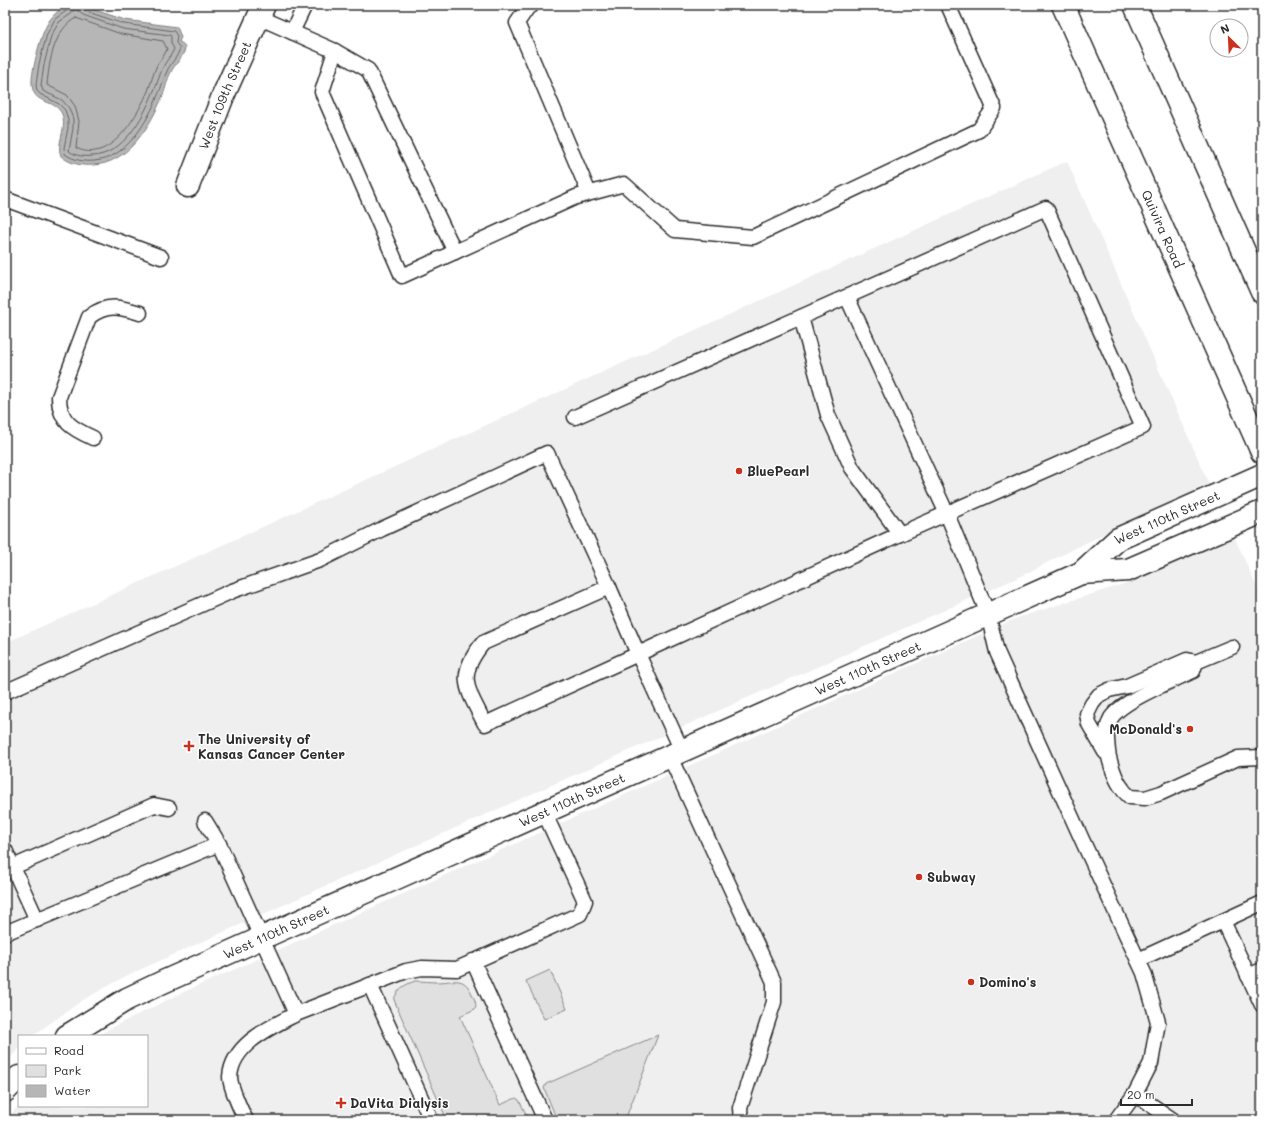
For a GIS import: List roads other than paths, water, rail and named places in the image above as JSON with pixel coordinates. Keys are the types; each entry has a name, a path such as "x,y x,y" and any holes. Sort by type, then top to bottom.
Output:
{"street":[{"name":"Quivira Road","path":"1063,5 1262,452"},
{"path":"1135,5 1262,292"},
{"name":"West 109th Street","path":"188,186 223,96 261,11"},
{"name":"West 110th Street","path":"70,1035 127,999 1081,573 1118,540 1262,475"},
{"name":"West 110th Street","path":"1081,573 1128,570 1262,512"},
{"path":"5,1091 18,1078"}],"lane":[{"path":"292,32 305,5"},
{"path":"532,5 528,7 517,23 589,194"},
{"path":"335,51 322,92 402,276 576,197 624,184 675,230 753,237 979,130 994,108 948,5"},
{"path":"261,11 292,32 335,51 368,70 455,252"},
{"path":"5,199 161,257"},
{"path":"575,417 1046,208 1143,428 900,534 485,724 467,687 466,671 474,654 482,643 609,587"},
{"path":"847,297 947,514 988,614 997,652 1144,973 1158,1022 1151,1063 1135,1094 1116,1120"},
{"path":"93,438 74,429 68,424 59,405 59,397 89,317 97,311 114,307 140,313"},
{"path":"801,317 828,415 852,468 900,534"},
{"path":"5,692 232,591 320,560 382,529 547,453 609,587 638,654 676,754 774,982 774,1002 740,1108 741,1120"},
{"path":"1232,647 1196,662 1187,660 1127,686 1109,690 1099,695 1087,714 1089,724 1109,760 1120,787 1130,797 1145,798 1161,793 1238,758 1262,757"},
{"path":"1109,760 1106,736 1111,718 1120,709 1133,700 1193,671 1196,662"},
{"path":"13,867 154,805 169,808"},
{"path":"246,1120 237,1102 230,1078 233,1063 253,1038 296,1014 406,971 422,968 456,968 580,914 585,901 544,812"},
{"path":"205,821 220,844 296,1014"},
{"path":"5,933 220,844"},
{"path":"5,850 36,920"},
{"path":"1138,960 1262,903"},
{"path":"1223,921 1262,1005"},
{"path":"473,961 545,1120"},
{"path":"1248,976 1262,970"},
{"path":"370,985 431,1120"},
{"path":"1135,1094 1173,1120"}],"water":[{"path":"75,5 86,7 125,20 177,27 181,37 179,42 183,44 185,48 183,55 172,69 158,107 145,130 137,141 127,150 117,158 106,163 93,165 76,164 61,156 60,147 64,122 63,117 57,107 35,95 32,86 36,57 44,31 52,17 58,11"}],"place":[{"name":"BluePearl","path":"739,471"},
{"name":"McDonald's","path":"1190,729"},
{"name":"The University of Kansas Cancer Center","path":"189,746"},
{"name":"Subway","path":"919,877"},
{"name":"Domino's","path":"971,982"},
{"name":"DaVita Dialysis","path":"341,1103"}]}
